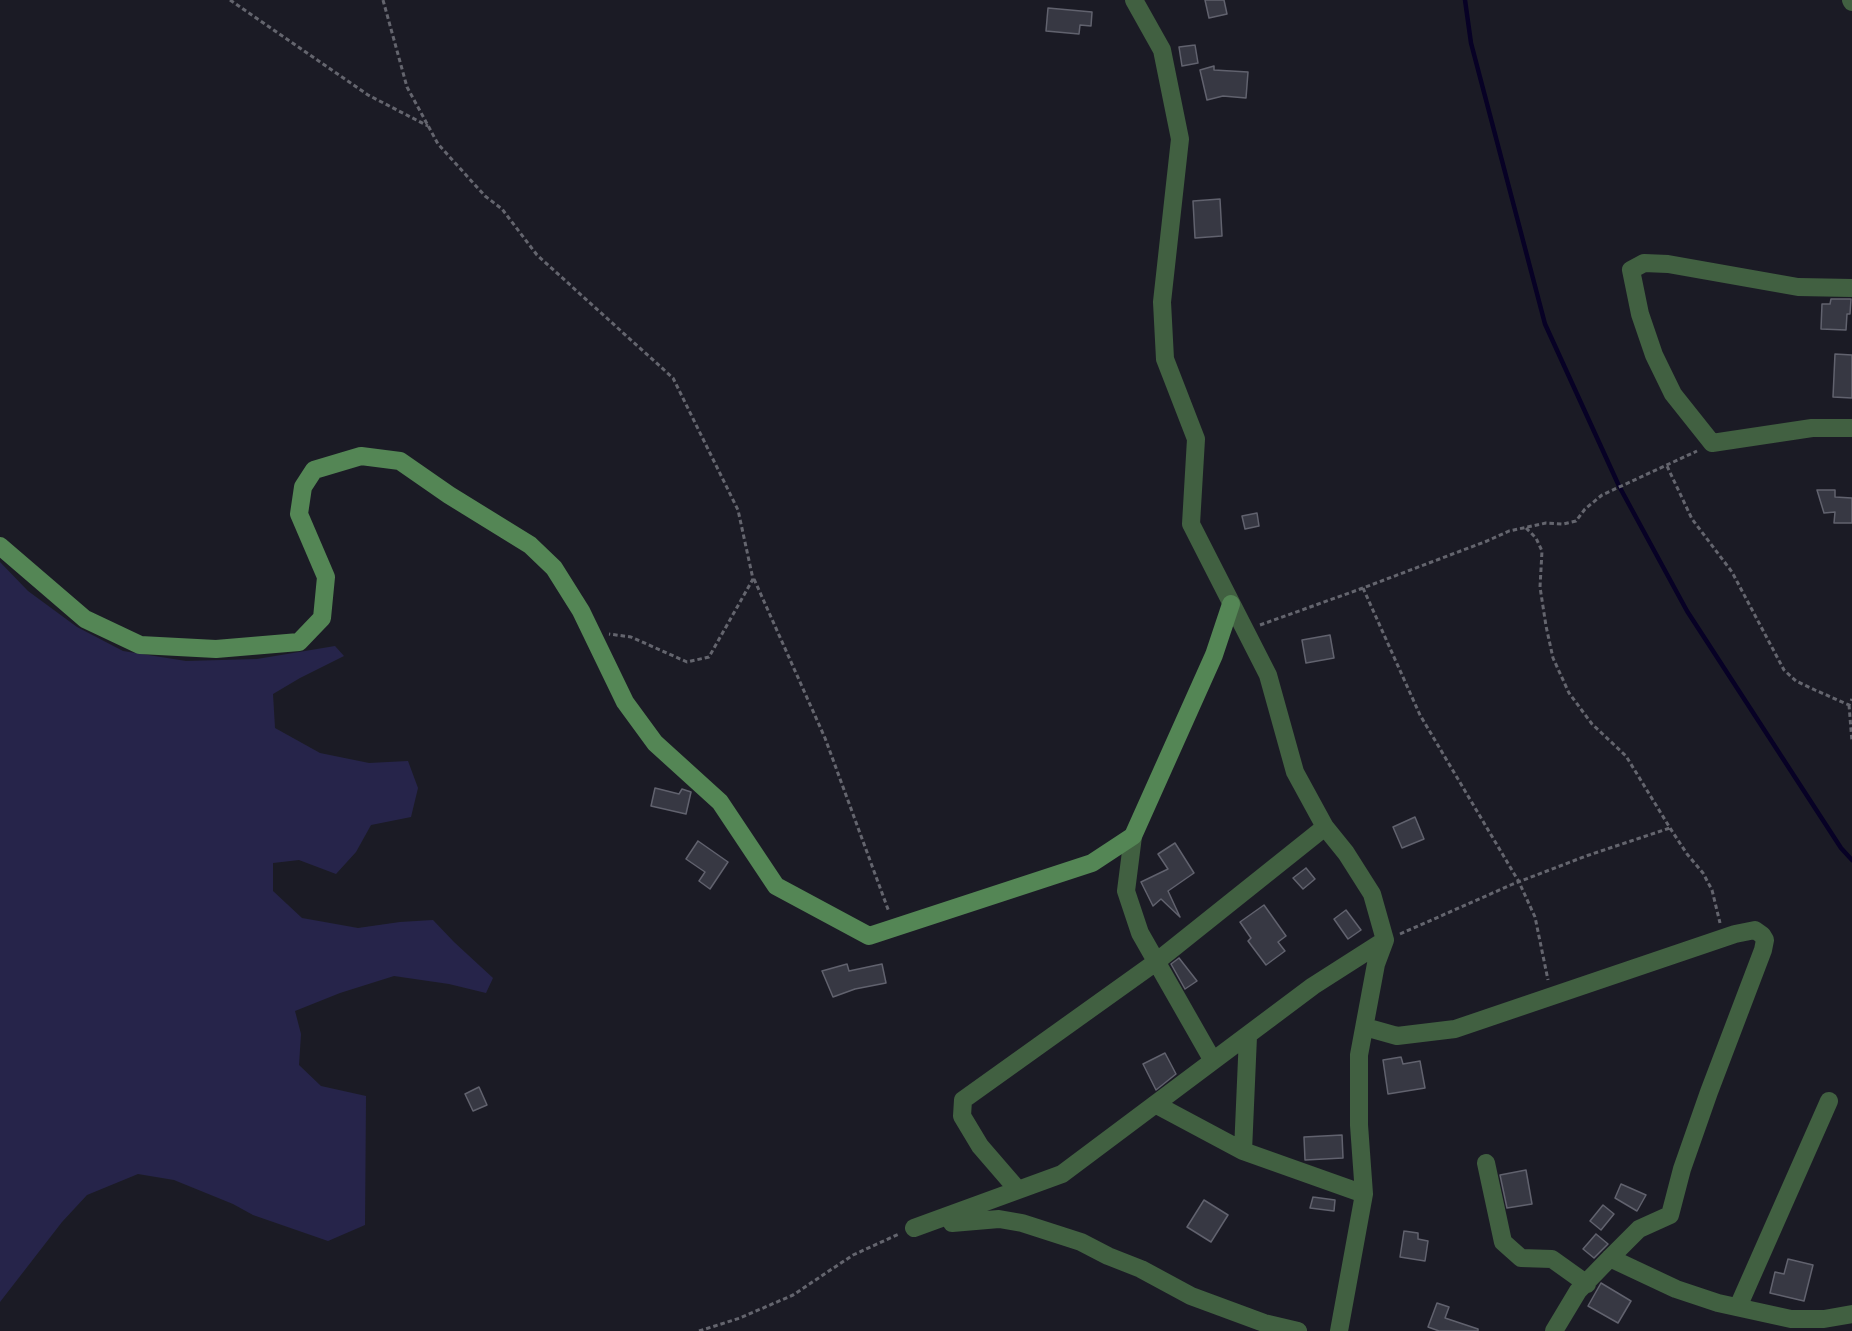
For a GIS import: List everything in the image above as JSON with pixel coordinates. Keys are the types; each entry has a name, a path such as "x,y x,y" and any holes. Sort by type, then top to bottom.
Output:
{"street":[{"path":"1134,0 1162,50 1180,140 1162,302 1165,359 1196,439 1191,524 1268,675 1295,772 1325,827 1346,853 1372,894 1385,940 1376,964 1359,1055 1359,1125 1364,1194 1339,1331"},
{"path":"1852,288 1798,287 1668,264 1644,263 1631,270 1640,314 1654,355 1673,394 1712,443 1812,428 1852,428"},
{"path":"0,546 85,619 140,645 216,649 299,642 322,618 326,577 299,514 303,487 314,470 361,456 400,461 449,495 530,545 554,568 581,610 625,702 655,743 720,802 776,886 868,936 1092,863 1133,836"},
{"path":"1213,1061 1140,933 1126,891 1133,836 1214,655 1231,604"},
{"path":"1018,1190 980,1146 962,1116 963,1100 1156,962 1325,827"},
{"path":"1365,1027 1397,1036 1455,1029 1723,937 1755,930 1765,940 1712,1081 1682,1169 1670,1215 1639,1229 1578,1291 1554,1331"},
{"path":"914,1228 1062,1174 1313,987 1385,940"},
{"path":"1243,1151 1248,1036"},
{"path":"1738,1307 1829,1101"},
{"path":"1155,1104 1243,1151 1364,1194"},
{"path":"1486,1163 1503,1242 1521,1258 1552,1259 1587,1284"},
{"path":"914,1228 975,1219 999,1219 1022,1223 1081,1242 1141,1269 1191,1296 1264,1323 1298,1331"},
{"path":"1610,1258 1676,1288 1738,1307 1791,1319 1824,1319 1852,1314"}],"path":[{"path":"230,0 368,94 429,127"},
{"path":"383,0 407,87 438,144 485,196 502,209 537,255 673,378 738,510 753,579 825,738 895,928"},
{"path":"1244,631 1509,531 1546,523 1563,524 1576,521 1585,509 1602,495 1712,443"},
{"path":"1667,466 1692,519 1732,572 1784,670 1796,681 1849,705"},
{"path":"1526,528 1536,538 1542,551 1540,587 1546,626 1553,658 1569,693 1592,724 1626,756 1687,854 1703,873 1712,890 1723,937"},
{"path":"591,632 631,637 687,662 709,657 753,579"},
{"path":"1363,588 1420,715 1519,882 1535,917 1552,997"},
{"path":"1852,699 1849,705 1852,742"},
{"path":"1385,940 1519,882 1586,856 1670,828"},
{"path":"699,1331 740,1318 793,1294 854,1255 914,1228"}],"shaded area":[{"path":"0,562 28,591 77,627 123,651 186,661 257,659 335,646 344,656 273,694 275,728 320,753 369,763 408,761 418,788 411,817 371,825 356,852 336,874 299,860 273,863 273,891 302,918 358,928 433,920 493,978 486,993 449,984 394,976 340,993 295,1011 301,1034 299,1065 321,1086 366,1096 365,1225 328,1241 253,1215 233,1204 174,1180 138,1174 87,1195 62,1222 0,1302"}],"building":[{"path":"1205,0 1224,0 1227,14 1209,18"},
{"path":"1048,8 1092,12 1091,26 1080,25 1079,34 1046,31"},
{"path":"1195,45 1198,63 1182,66 1179,47"},
{"path":"1214,66 1214,70 1248,72 1246,98 1223,96 1207,100 1200,70"},
{"path":"1220,199 1222,236 1195,238 1193,201"},
{"path":"1831,299 1851,299 1846,330 1821,329 1822,304 1830,304"},
{"path":"1835,354 1852,355 1852,398 1833,397"},
{"path":"1817,490 1835,490 1835,497 1852,498 1852,523 1834,523 1835,512 1824,513"},
{"path":"1257,513 1259,526 1245,529 1242,516"},
{"path":"1330,635 1334,658 1306,663 1302,640"},
{"path":"655,788 679,794 682,789 691,792 686,814 651,806"},
{"path":"1415,817 1424,839 1402,848 1393,827"},
{"path":"698,841 728,862 710,889 699,881 705,872 686,859"},
{"path":"1175,843 1194,873 1168,891 1180,917 1161,899 1153,906 1141,882 1168,869 1158,854"},
{"path":"1306,868 1315,879 1303,889 1293,878"},
{"path":"1264,905 1286,936 1278,942 1285,951 1266,965 1248,941 1251,938 1240,922"},
{"path":"1346,910 1361,930 1348,939 1334,919"},
{"path":"1179,958 1197,981 1185,989 1171,964"},
{"path":"847,964 849,971 882,964 886,983 855,989 833,997 822,971"},
{"path":"1165,1053 1176,1074 1156,1090 1143,1064"},
{"path":"1401,1057 1403,1064 1420,1061 1425,1088 1388,1094 1383,1060"},
{"path":"479,1087 487,1105 473,1111 465,1094"},
{"path":"1342,1135 1343,1158 1305,1160 1304,1137"},
{"path":"1526,1170 1532,1204 1507,1208 1500,1175"},
{"path":"1621,1184 1646,1195 1637,1211 1615,1198"},
{"path":"1313,1197 1335,1200 1334,1211 1310,1208"},
{"path":"1204,1200 1228,1215 1211,1242 1187,1227"},
{"path":"1603,1205 1614,1214 1601,1230 1590,1221"},
{"path":"1404,1231 1418,1233 1418,1239 1428,1241 1425,1261 1400,1257"},
{"path":"1596,1234 1608,1244 1594,1258 1583,1249"},
{"path":"1788,1259 1813,1265 1804,1301 1770,1293 1775,1272 1784,1274"},
{"path":"1601,1283 1631,1301 1618,1323 1588,1306"},
{"path":"1437,1303 1449,1307 1445,1318 1478,1329 1478,1331 1439,1331 1428,1327"}],"waterway":[{"path":"1465,0 1471,43 1545,324 1619,486 1687,611 1841,848 1852,860"}]}
